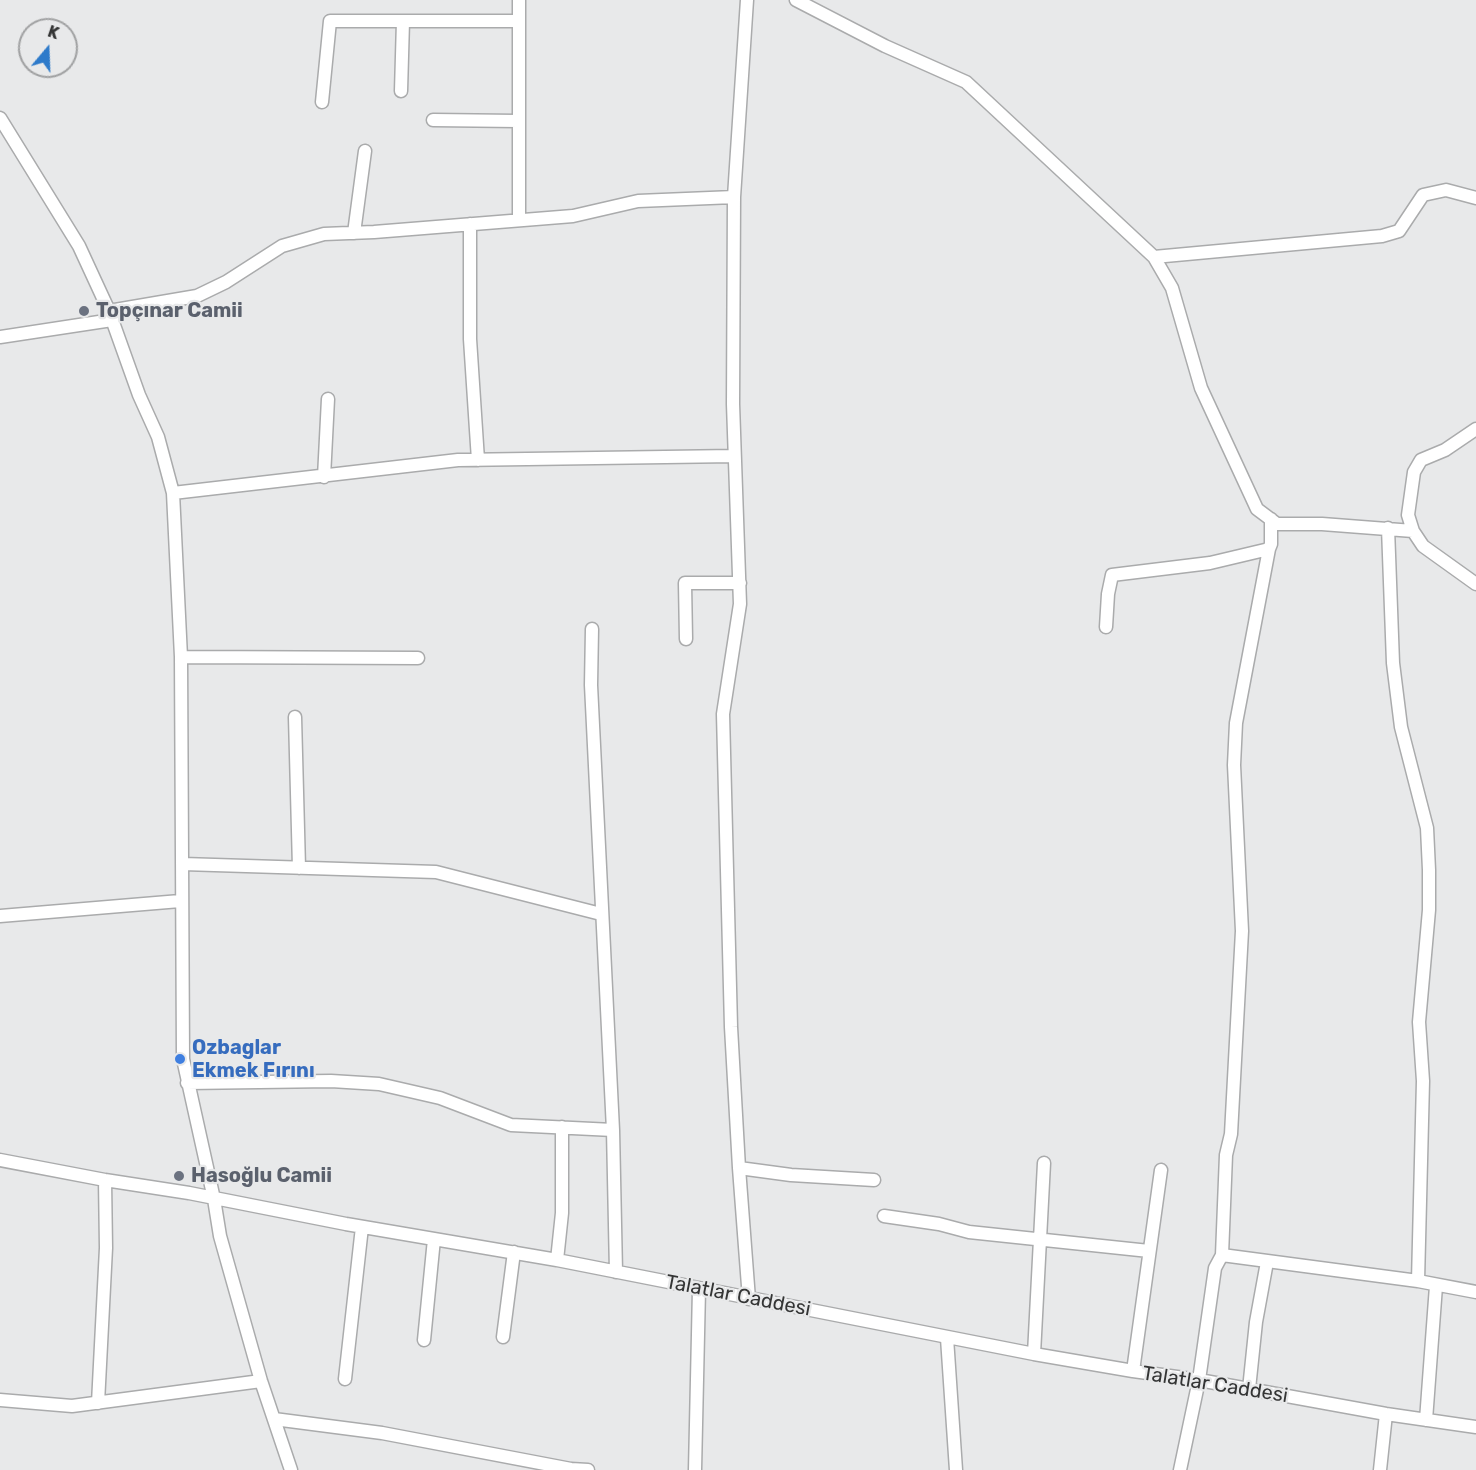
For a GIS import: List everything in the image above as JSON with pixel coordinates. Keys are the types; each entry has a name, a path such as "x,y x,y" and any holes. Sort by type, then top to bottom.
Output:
{"street":[{"path":"519,0 519,220"},
{"path":"747,0 734,197 734,456 740,604 723,714 731,1027 749,1299"},
{"path":"796,0 885,46 966,82 1154,257 1172,288 1201,388 1257,509 1277,524 1413,531"},
{"path":"322,102 330,21 518,21"},
{"path":"401,91 403,21"},
{"path":"0,118 79,246 110,316 139,395 159,437 173,493 181,657 183,864 180,901 183,1059 220,1236 261,1381 291,1470"},
{"path":"433,120 518,122"},
{"path":"354,233 364,152"},
{"path":"1154,257 1382,236 1399,231 1423,195 1446,190 1476,198"},
{"path":"0,337 110,316 197,296 226,282 282,246 324,234 573,216 638,201 734,197"},
{"path":"470,224 470,339 478,460"},
{"path":"324,477 328,399"},
{"path":"1476,429 1445,450 1421,460 1414,471 1408,515 1413,531 1423,546 1476,584"},
{"path":"173,493 458,460 734,456"},
{"path":"1180,1470 1199,1380 1215,1268 1222,1255 1226,1155 1232,1134 1242,931 1234,765 1236,723 1271,544 1271,519"},
{"path":"1388,528 1393,663 1401,727 1427,828 1429,870 1429,910 1419,1022 1423,1081 1418,1281"},
{"path":"1106,627 1112,575 1210,563 1269,549"},
{"path":"686,639 686,583 740,583"},
{"path":"592,629 591,685 613,1131 616,1272"},
{"path":"181,657 418,658"},
{"path":"295,717 299,868"},
{"path":"183,864 436,872 602,914"},
{"path":"0,916 180,901"},
{"path":"187,1083 331,1080 379,1084 440,1098 511,1125 613,1131"},
{"path":"557,1260 562,1213 562,1127"},
{"name":"Talatlar Caddesi","path":"0,1160 362,1227 557,1260 1034,1354 1199,1380 1386,1414 1476,1427"},
{"path":"1034,1354 1044,1163"},
{"path":"739,1168 790,1175 874,1180"},
{"path":"1133,1371 1161,1170"},
{"path":"98,1403 106,1248 105,1180"},
{"path":"884,1216 939,1224 969,1232 1149,1251"},
{"path":"345,1379 362,1227"},
{"path":"424,1340 434,1239"},
{"path":"503,1337 513,1252"},
{"path":"1222,1255 1418,1281 1476,1292"},
{"path":"1249,1389 1256,1322 1267,1262"},
{"path":"1426,1420 1436,1286"},
{"path":"695,1470 699,1289"},
{"path":"947,1338 956,1470"},
{"path":"0,1400 72,1406 261,1381"},
{"path":"1380,1470 1386,1414"},
{"path":"274,1419 382,1433 571,1469 588,1470"}],"place":[{"name":"Topçınar Camii","path":"84,311"},
{"name":"Ozbaglar Ekmek Fırını","path":"180,1059"},
{"name":"Hasoğlu Camii","path":"179,1176"}]}
